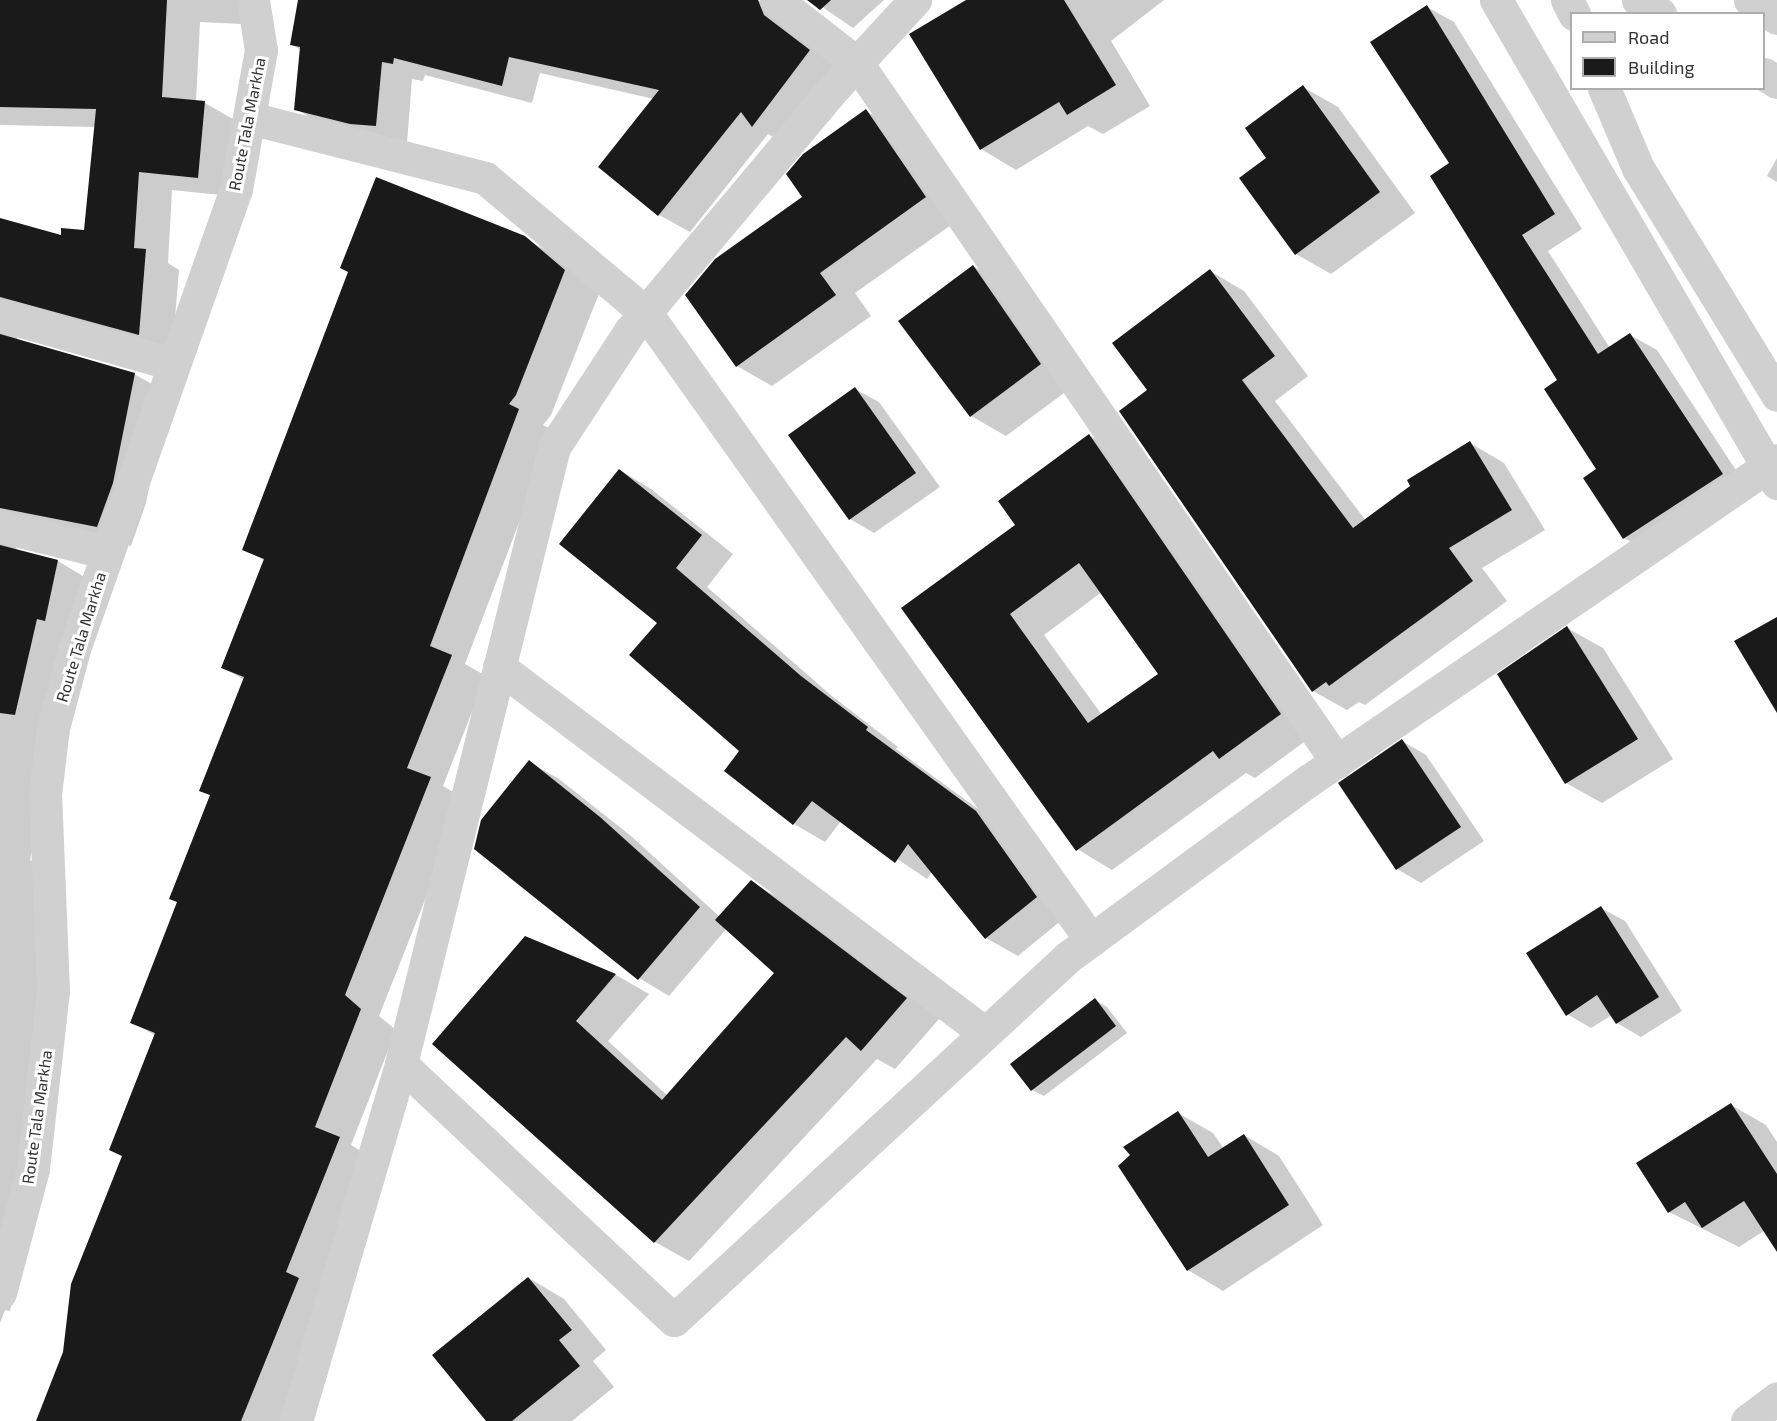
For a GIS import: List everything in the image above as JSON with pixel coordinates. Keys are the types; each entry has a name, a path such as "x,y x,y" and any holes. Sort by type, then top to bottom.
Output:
{"street":[{"name":"Route Tala Markha","path":"0,1293 33,1169 53,991 45,794 53,728 74,649 236,189 261,50 253,0"},
{"path":"776,0 857,63 1337,762"},
{"path":"296,1421 401,1064 554,447 646,313 857,63 915,0"},
{"path":"401,1064 674,1320 985,1033 1091,940 1337,762 1773,470 1496,0"},
{"path":"1638,0 1656,12"},
{"path":"1750,0 1777,18"},
{"path":"1614,96 1638,168 1777,395"},
{"path":"249,118 485,178 646,313 1091,940"},
{"path":"0,315 173,364"},
{"path":"0,526 108,553"},
{"path":"499,667 985,1033"},
{"path":"1747,1421 1777,1398"}],"building":[{"path":"0,0 167,0 162,97 205,101 198,178 139,172 134,248 146,249 139,335 0,297 0,218 61,235 61,228 84,230 96,109 0,107"},
{"path":"298,0 758,0 764,15 810,50 752,127 741,112 658,216 598,167 659,90 509,57 502,86 394,58 393,64 382,62 376,126 350,124 294,110 300,47 290,45"},
{"path":"807,0 831,0 820,10"},
{"path":"966,0 1064,0 1116,85 1067,115 1059,102 980,150 909,34"},
{"path":"1427,5 1555,214 1522,235 1598,354 1630,333 1723,474 1623,539 1583,478 1596,469 1544,389 1557,380 1430,176 1449,163 1370,42"},
{"path":"1303,85 1380,192 1295,255 1239,178 1266,158 1245,128"},
{"path":"866,109 926,197 820,273 836,295 736,367 685,295 715,259 802,197 786,174 803,154"},
{"path":"376,177 525,236 565,270 516,395 509,404 519,409 430,646 452,655 407,768 431,777 345,995 361,1009 315,1127 340,1137 286,1272 299,1278 241,1421 36,1421 63,1352 71,1284 122,1156 109,1150 155,1033 130,1023 177,902 169,899 210,795 199,791 244,677 221,668 264,559 242,550 348,272 340,268"},
{"path":"973,265 1041,364 970,417 898,321"},
{"path":"1210,269 1275,356 1242,380 1353,528 1410,486 1407,480 1470,441 1512,510 1449,548 1473,581 1329,686 1326,682 1312,692 1119,411 1147,390 1112,343"},
{"path":"0,334 135,373 113,483 97,527 0,508"},
{"path":"855,387 916,473 849,520 788,435"},
{"path":"1089,434 1281,714 1219,759 1213,751 1076,851 901,608 1015,525 998,501","holes":["1079,563 1158,674 1088,723 1010,614"]},
{"path":"619,469 702,535 676,568 801,676 868,727 866,730 976,811 1037,897 985,939 908,844 895,863 812,801 793,825 724,771 739,751 629,655 657,623 559,544"},
{"path":"0,545 58,560 45,621 37,619 15,715 0,713"},
{"path":"1777,617 1777,713 1734,641"},
{"path":"1567,626 1638,739 1565,784 1497,674"},
{"path":"1402,739 1461,827 1396,870 1338,783"},
{"path":"529,760 600,817 700,907 638,980 474,849 481,820"},
{"path":"751,880 907,998 861,1051 846,1037 654,1243 432,1044 525,936 616,974 576,1021 662,1100 774,973 715,920"},
{"path":"1601,906 1659,997 1616,1024 1597,995 1566,1016 1526,953"},
{"path":"1095,998 1116,1026 1031,1091 1010,1064"},
{"path":"1731,1103 1777,1174 1777,1252 1744,1201 1702,1228 1685,1202 1668,1213 1636,1163"},
{"path":"1178,1111 1208,1157 1244,1134 1289,1205 1187,1271 1118,1166 1130,1155 1123,1147"},
{"path":"528,1277 572,1330 559,1340 580,1366 512,1421 486,1421 432,1355"}]}
